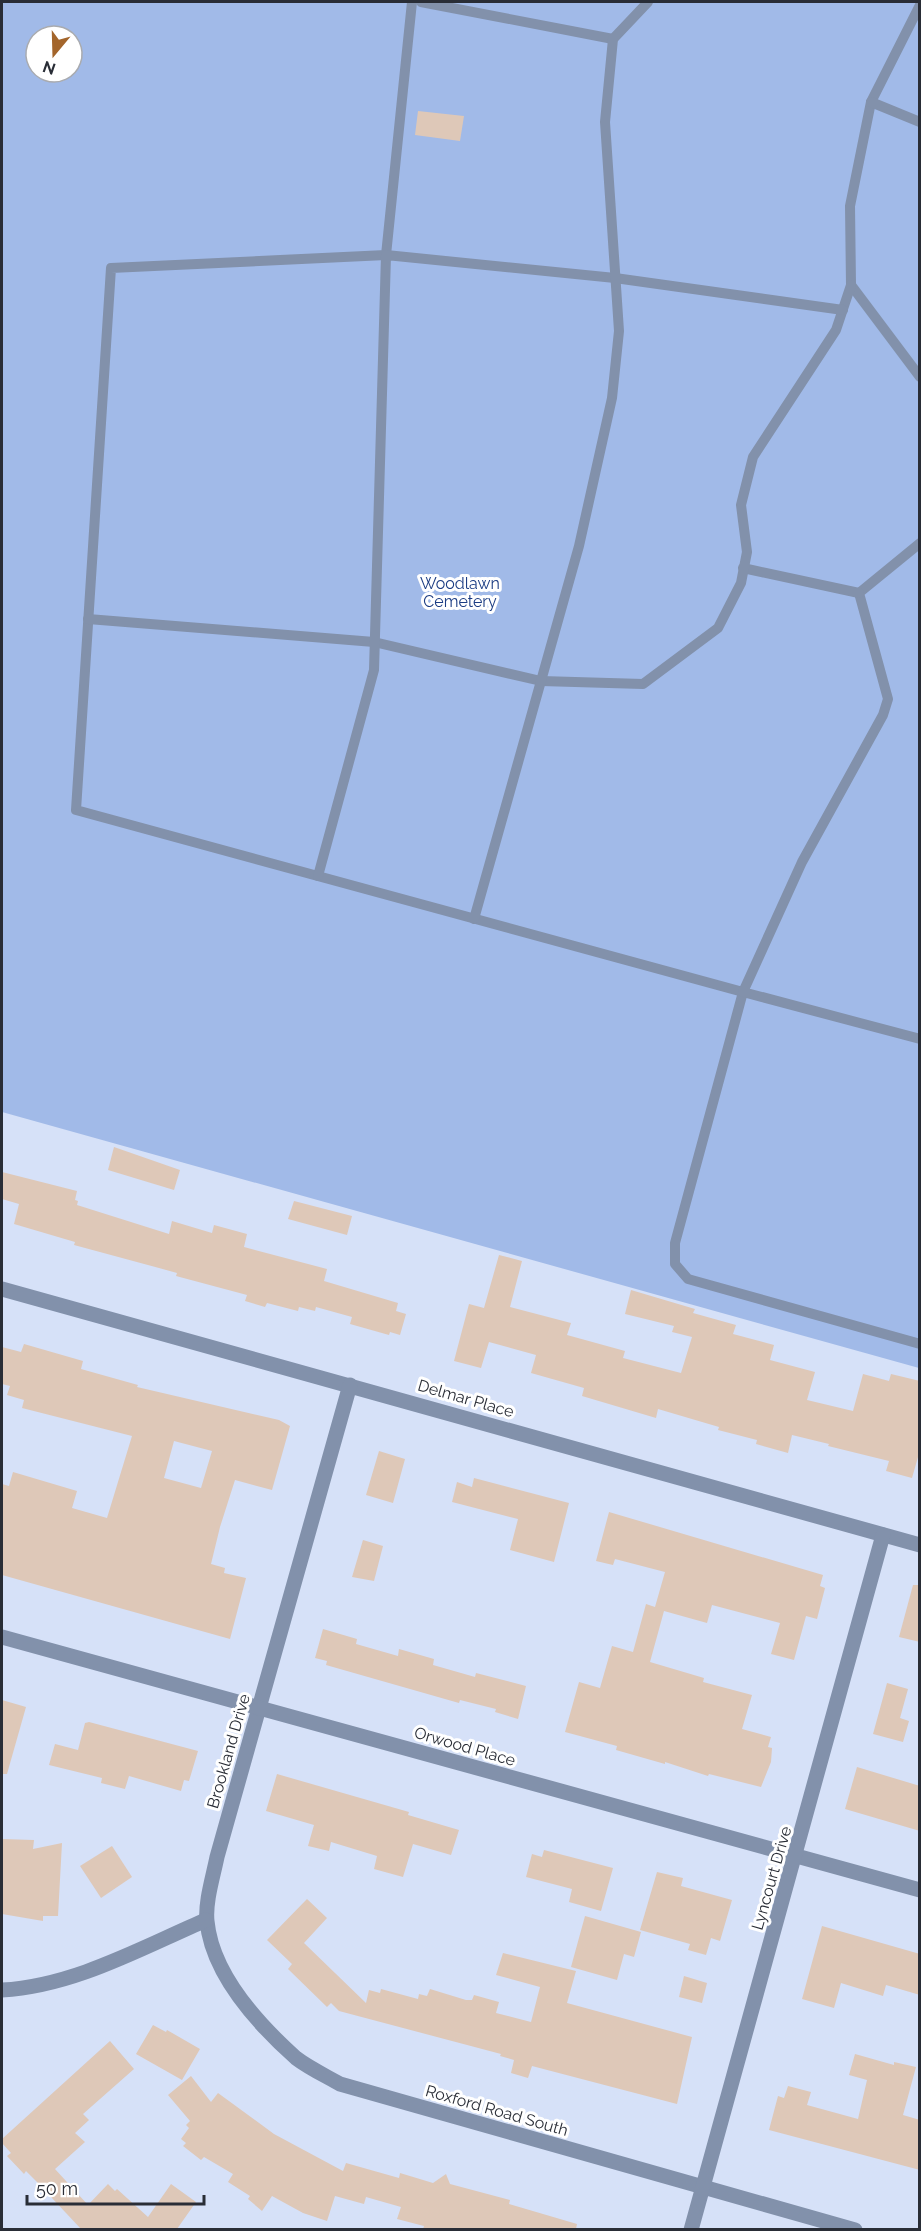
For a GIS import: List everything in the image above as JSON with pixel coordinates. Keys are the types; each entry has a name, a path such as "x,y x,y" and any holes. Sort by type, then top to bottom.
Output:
{"street":[{"name":"Delmar Place","path":"2,1289 920,1545"},
{"name":"Brookland Drive","path":"206,1920 217,1857 350,1385"},
{"name":"Lyncourt Drive","path":"691,2229 883,1535"},
{"name":"Orwood Place","path":"2,1637 920,1890"},
{"path":"2,1990 28,1989 60,1980 109,1962 206,1920"},
{"name":"Roxford Road South","path":"206,1920 213,1951 252,2012 298,2059 340,2084 855,2229"}],"lane":[{"path":"318,876 374,670 386,255 412,2"},
{"path":"421,2 614,39"},
{"path":"474,919 579,546 612,398 619,331 605,122 614,39 648,2"},
{"path":"88,619 375,642 541,681 643,684 718,628 741,583 747,552 741,505 753,457 836,330 851,285 850,206 871,102 920,5"},
{"path":"871,102 920,122"},
{"path":"843,310 615,278 386,255 111,268 76,810 920,1039"},
{"path":"851,285 920,377"},
{"path":"859,593 920,543"},
{"path":"744,568 859,593"},
{"path":"859,593 888,699 883,715 802,862 743,992 675,1243 675,1264 688,1279 920,1344"}],"green space":[{"name":"Woodlawn Cemetery","path":"2,2 919,2 919,1368 2,1112"}],"building":[{"path":"418,111 464,116 460,141 415,135"},
{"path":"114,1147 180,1170 174,1190 108,1170"},
{"path":"2,1172 77,1191 75,1200 78,1201 77,1205 169,1234 172,1221 212,1233 214,1225 247,1234 244,1247 327,1269 324,1281 398,1303 396,1311 406,1314 400,1335 390,1332 389,1335 350,1324 352,1317 316,1307 315,1311 299,1307 298,1311 267,1303 265,1307 245,1301 247,1295 74,1245 75,1242 14,1224 19,1204 2,1199"},
{"path":"294,1201 352,1216 347,1235 288,1219"},
{"path":"499,1255 522,1261 510,1307 571,1323 567,1335 625,1351 623,1358 681,1373 692,1337 672,1332 674,1326 625,1314 631,1290 695,1309 693,1313 736,1325 733,1334 774,1345 770,1360 815,1372 807,1400 853,1411 863,1374 889,1381 891,1374 920,1381 920,1450 912,1478 886,1471 889,1461 828,1446 829,1444 792,1435 788,1453 756,1444 757,1440 718,1430 719,1427 658,1409 656,1418 582,1396 584,1388 531,1373 536,1355 489,1342 481,1368 454,1361 469,1304 484,1308"},
{"path":"24,1344 83,1361 81,1369 138,1385 137,1387 279,1420 290,1426 272,1490 235,1480 220,1527 211,1564 225,1568 224,1573 246,1578 230,1639 2,1575 2,1484 9,1486 13,1472 77,1491 72,1508 107,1518 132,1436 22,1408 24,1400 7,1395 10,1386 2,1384 2,1347 21,1352","holes":["174,1441 212,1451 201,1488 164,1478"]},
{"path":"379,1451 405,1459 393,1503 366,1495"},
{"path":"474,1478 569,1503 554,1562 510,1550 518,1519 452,1502 457,1482 472,1487"},
{"path":"609,1512 823,1575 820,1586 825,1588 817,1619 806,1616 794,1660 771,1654 780,1623 712,1605 707,1623 664,1611 650,1662 704,1678 703,1682 752,1695 742,1729 771,1737 768,1747 772,1748 771,1762 761,1787 709,1774 708,1776 665,1762 665,1764 616,1750 617,1746 565,1732 579,1682 600,1688 612,1646 633,1652 646,1604 655,1607 665,1572 615,1559 613,1565 596,1561"},
{"path":"363,1540 383,1546 374,1581 352,1577"},
{"path":"913,1585 920,1585 920,1642 899,1637"},
{"path":"323,1629 357,1639 356,1644 398,1656 399,1649 434,1659 433,1665 475,1677 476,1673 526,1686 518,1719 495,1712 496,1709 460,1700 459,1703 326,1665 327,1661 315,1658"},
{"path":"887,1683 908,1689 900,1718 909,1721 903,1742 873,1734"},
{"path":"2,1700 26,1707 7,1774 2,1774"},
{"path":"89,1722 198,1751 189,1781 184,1780 181,1791 129,1776 125,1789 101,1783 102,1778 49,1765 55,1744 78,1750 85,1723"},
{"path":"857,1767 920,1786 920,1831 845,1809"},
{"path":"277,1774 409,1812 408,1815 459,1830 451,1855 413,1844 403,1877 374,1869 377,1856 331,1842 329,1851 308,1846 314,1825 266,1811"},
{"path":"2,1839 34,1840 33,1849 62,1843 58,1916 43,1916 43,1921 2,1914"},
{"path":"112,1846 132,1877 101,1898 80,1866"},
{"path":"544,1850 613,1868 601,1911 569,1902 572,1889 526,1877 532,1854 542,1857"},
{"path":"657,1872 683,1878 681,1886 732,1900 720,1941 711,1938 706,1955 688,1950 690,1944 640,1930"},
{"path":"307,1899 327,1918 304,1943 366,2003 369,1990 380,1993 381,1989 418,1999 419,1994 427,1996 430,1989 466,2000 472,2000 474,1995 499,2002 496,2013 531,2022 540,1987 496,1975 503,1953 576,1971 567,2003 692,2037 677,2104 532,2066 528,2078 511,2073 514,2060 500,2056 501,2054 339,2011 331,2003 327,2007 288,1969 292,1964 267,1940"},
{"path":"585,1916 641,1932 634,1957 624,1954 617,1980 571,1967"},
{"path":"822,1926 920,1954 920,1995 886,1985 883,1996 841,1983 834,2008 802,1999"},
{"path":"684,1976 707,1983 702,2003 679,1997"},
{"path":"153,2025 166,2032 167,2030 200,2049 182,2080 136,2054"},
{"path":"110,2041 134,2069 83,2114 89,2120 75,2133 85,2142 55,2169 88,2205 108,2184 115,2191 117,2189 148,2217 171,2184 196,2202 177,2229 81,2229 26,2171 24,2174 7,2156 11,2153 2,2143 2,2139"},
{"path":"855,2054 894,2065 894,2062 916,2067 903,2115 920,2120 920,2170 769,2130 778,2096 784,2098 788,2086 811,2092 807,2105 858,2119 867,2080 849,2075"},
{"path":"191,2076 211,2102 218,2093 274,2134 343,2171 346,2163 399,2178 400,2173 433,2183 446,2174 450,2184 510,2200 509,2204 577,2224 576,2229 423,2229 424,2226 397,2219 401,2207 366,2197 364,2204 335,2196 327,2221 303,2213 272,2196 262,2211 248,2199 250,2196 228,2182 233,2174 204,2157 201,2160 183,2146 186,2143 181,2139 189,2128 186,2125 190,2121 168,2095"}]}
